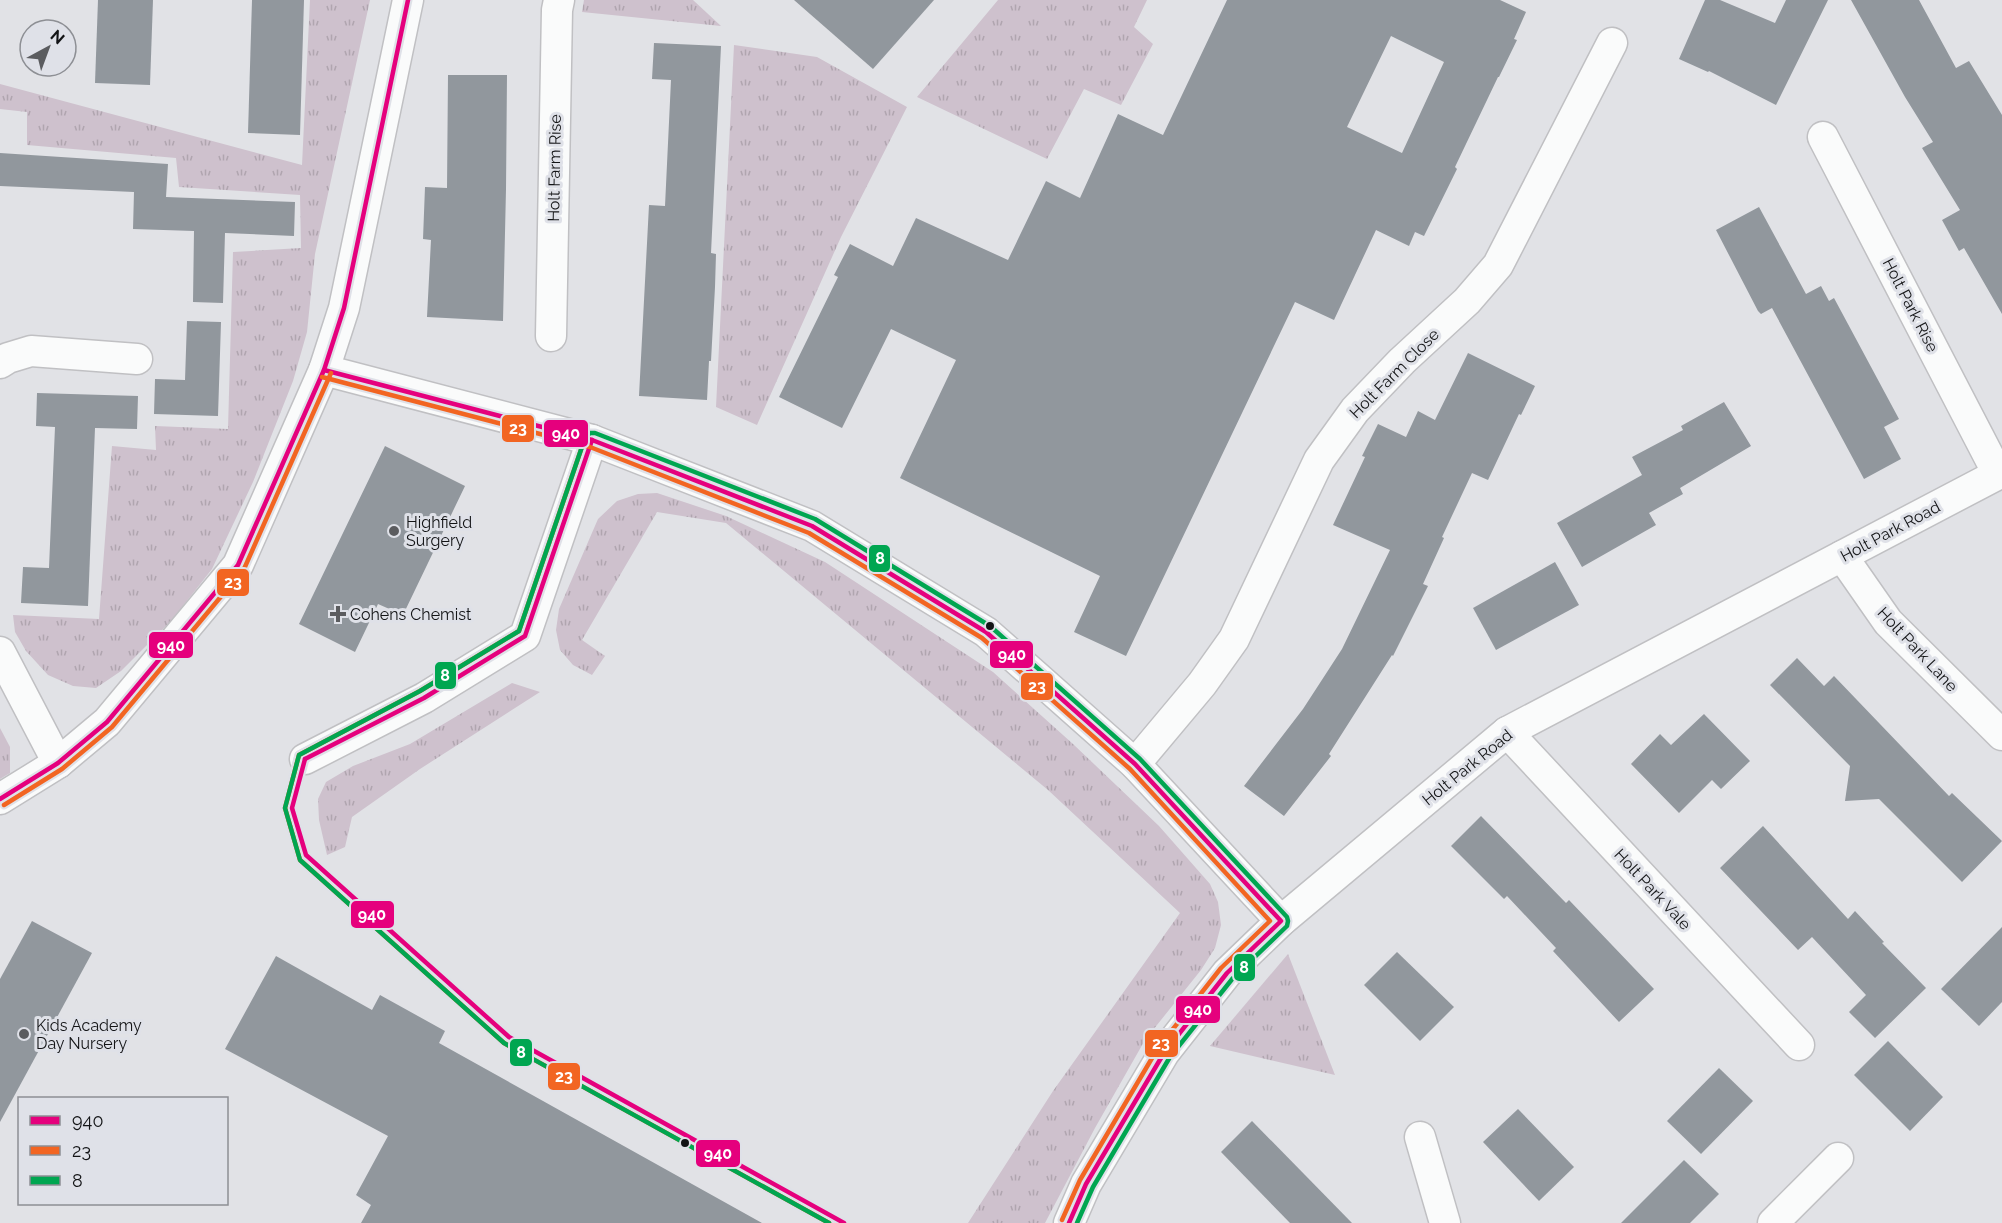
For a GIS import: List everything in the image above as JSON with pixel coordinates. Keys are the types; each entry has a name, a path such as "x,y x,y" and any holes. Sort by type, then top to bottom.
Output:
{"street":[{"path":"0,799 58,763 107,722 238,565 324,370 344,308 408,0"},
{"name":"Holt Farm Rise","path":"551,336 559,0"},
{"name":"Holt Farm Close","path":"1135,764 1202,684 1234,639 1319,460 1354,410 1402,361 1467,301 1498,265 1612,43"},
{"name":"Holt Park Rise","path":"1823,137 2000,473"},
{"path":"0,363 31,351 137,359"},
{"path":"324,370 592,440 812,526 986,632 1135,764 1281,921"},
{"path":"305,759 424,698 525,636 592,440"},
{"name":"Holt Park Road","path":"1069,1223 1086,1184 1164,1053 1227,974 1281,921 1507,732 2000,473"},
{"name":"Holt Park Lane","path":"1842,556 1888,622 2002,735"},
{"path":"0,652 58,763"},
{"name":"Holt Park Vale","path":"1507,732 1799,1045"},
{"path":"1420,1137 1445,1223"},
{"path":"1773,1223 1838,1158"}],"green space":[{"path":"310,0 370,0 315,254 307,332 293,381 253,482 212,569 171,621 121,671 96,688 73,686 48,675 26,651 15,632 13,615 99,619 112,446 156,450 155,426 228,429 233,252 301,248 300,195 179,187 176,158 27,145 27,112 0,109 0,84 302,165"},
{"path":"584,0 693,0 721,26 582,12"},
{"path":"998,0 1147,0 1134,27 1153,44 1121,105 1084,89 1047,159 917,97"},
{"path":"734,45 817,57 907,107 841,237 757,425 716,407"},
{"path":"657,493 726,516 825,562 993,672 1159,826 1210,884 1218,902 1221,925 1215,948 1201,970 1145,1040 1045,1223 968,1223 1053,1091 1180,913 1048,790 726,523 657,512 582,640 605,656 592,675 573,665 560,650 556,630 559,609 598,519 617,501 638,494"},
{"path":"512,683 540,692 420,769 352,817 345,847 327,855 319,820 318,799 326,782 353,766 410,744"},
{"path":"0,728 10,747 10,773 0,779"},
{"path":"1288,954 1335,1075 1210,1046"}],"building":[{"path":"98,0 153,0 150,85 95,83"},
{"path":"252,0 304,0 300,135 248,133"},
{"path":"794,0 934,0 873,69"},
{"path":"1227,0 1500,0 1526,12 1514,39 1517,40 1424,236 1415,232 1409,246 1376,230 1334,320 1295,302 1126,656 1074,632 1100,576 900,478 956,360 891,329 842,428 779,397 838,277 834,275 850,244 893,266 916,218 1008,260 1046,181 1080,198 1118,114 1163,135","holes":["1391,36 1444,62 1402,153 1347,127"]},
{"path":"1705,0 1720,0 1775,23 1786,0 1828,0 1776,105 1709,71 1679,59"},
{"path":"1851,0 1919,0 1956,68 1969,61 2002,115 2002,314 1964,248 1959,251 1942,220 1960,210 1922,148 1933,142"},
{"path":"654,43 721,46 711,253 716,254 715,287 707,400 639,396 649,205 665,206 671,80 652,79"},
{"path":"448,75 507,75 503,321 427,317 431,240 423,239 425,187 447,188"},
{"path":"0,153 168,164 166,197 295,202 294,236 225,233 223,303 193,302 194,231 133,229 134,192 0,186"},
{"path":"1759,207 1806,294 1821,286 1829,301 1834,298 1899,419 1884,427 1901,459 1864,479 1772,308 1761,314 1758,311 1716,230"},
{"path":"187,321 221,322 218,416 154,414 155,379 185,380"},
{"path":"1468,353 1535,386 1488,480 1472,473 1423,584 1428,586 1393,656 1329,754 1331,756 1284,816 1244,786 1303,709 1342,649 1390,550 1333,525 1378,424 1406,437 1418,411 1435,420"},
{"path":"37,393 138,396 137,429 95,428 88,606 21,603 23,567 49,568 55,427 36,426"},
{"path":"1724,402 1751,446 1680,488 1683,494 1649,513 1656,525 1582,567 1557,523 1642,475 1632,457 1683,430 1681,426"},
{"name":"Highfield Surgery","path":"385,446 465,486 403,615 378,604 355,652 299,624"},
{"path":"1555,562 1579,605 1496,650 1473,608"},
{"path":"1797,658 1824,686 1834,676 1949,796 1952,793 2002,841 1962,882 1879,799 1845,801 1850,766 1770,685"},
{"path":"1704,714 1750,761 1721,789 1712,780 1679,813 1631,764 1660,734 1671,745"},
{"path":"1481,816 1566,903 1569,900 1654,989 1619,1022 1553,951 1556,948 1507,896 1504,899 1451,846"},
{"path":"1763,826 1848,919 1855,911 1884,942 1882,943 1926,988 1875,1038 1849,1012 1866,995 1812,937 1798,950 1720,868"},
{"name":"Kids Academy Day Nursery","path":"32,921 92,953 0,1122 0,979"},
{"path":"2002,927 2002,1002 1979,1026 1941,989"},
{"path":"1397,952 1454,1007 1420,1041 1364,985"},
{"path":"276,956 372,1010 380,995 445,1031 439,1043 762,1223 361,1223 371,1205 356,1195 388,1136 225,1049"},
{"path":"1888,1041 1943,1097 1910,1131 1854,1075"},
{"path":"1719,1068 1753,1101 1701,1154 1667,1121"},
{"path":"1518,1109 1574,1167 1539,1201 1483,1142"},
{"path":"1252,1121 1352,1223 1290,1223 1221,1152"},
{"path":"1684,1160 1719,1194 1690,1223 1621,1223"}],"transit line":[{"name":"940","path":"0,799 58,763 107,722 238,565 324,370 344,308 408,0"},
{"name":"940","path":"324,370 592,440 812,526 986,632 1135,764 1281,921 1227,973 1164,1053 1086,1184 1069,1223"},
{"name":"23","path":"4,805 62,769 112,727 244,569 331,373"},
{"name":"23","path":"322,377 590,447 809,533 982,638 1130,769 1270,921 1221,968 1158,1048 1080,1180 1062,1220"},
{"name":"8","path":"829,1223 504,1043 300,860 285,808 299,755 420,691 519,631 585,438 590,433 815,519 990,626 1140,759 1287,917 1287,926 1233,978 1170,1057 1093,1187 1077,1223"},
{"name":"23","path":"585,438 519,631 420,691 299,755 285,808 300,860 504,1043 829,1223"},
{"name":"940","path":"305,759 424,698 525,636 592,440"},
{"name":"940","path":"305,759 292,808 306,855 509,1037 844,1223"}],"place":[{"name":"Highfield Surgery","path":"394,531"},
{"name":"Cohens Chemist","path":"338,614"},
{"name":"Kids Academy Day Nursery","path":"24,1034"}]}
